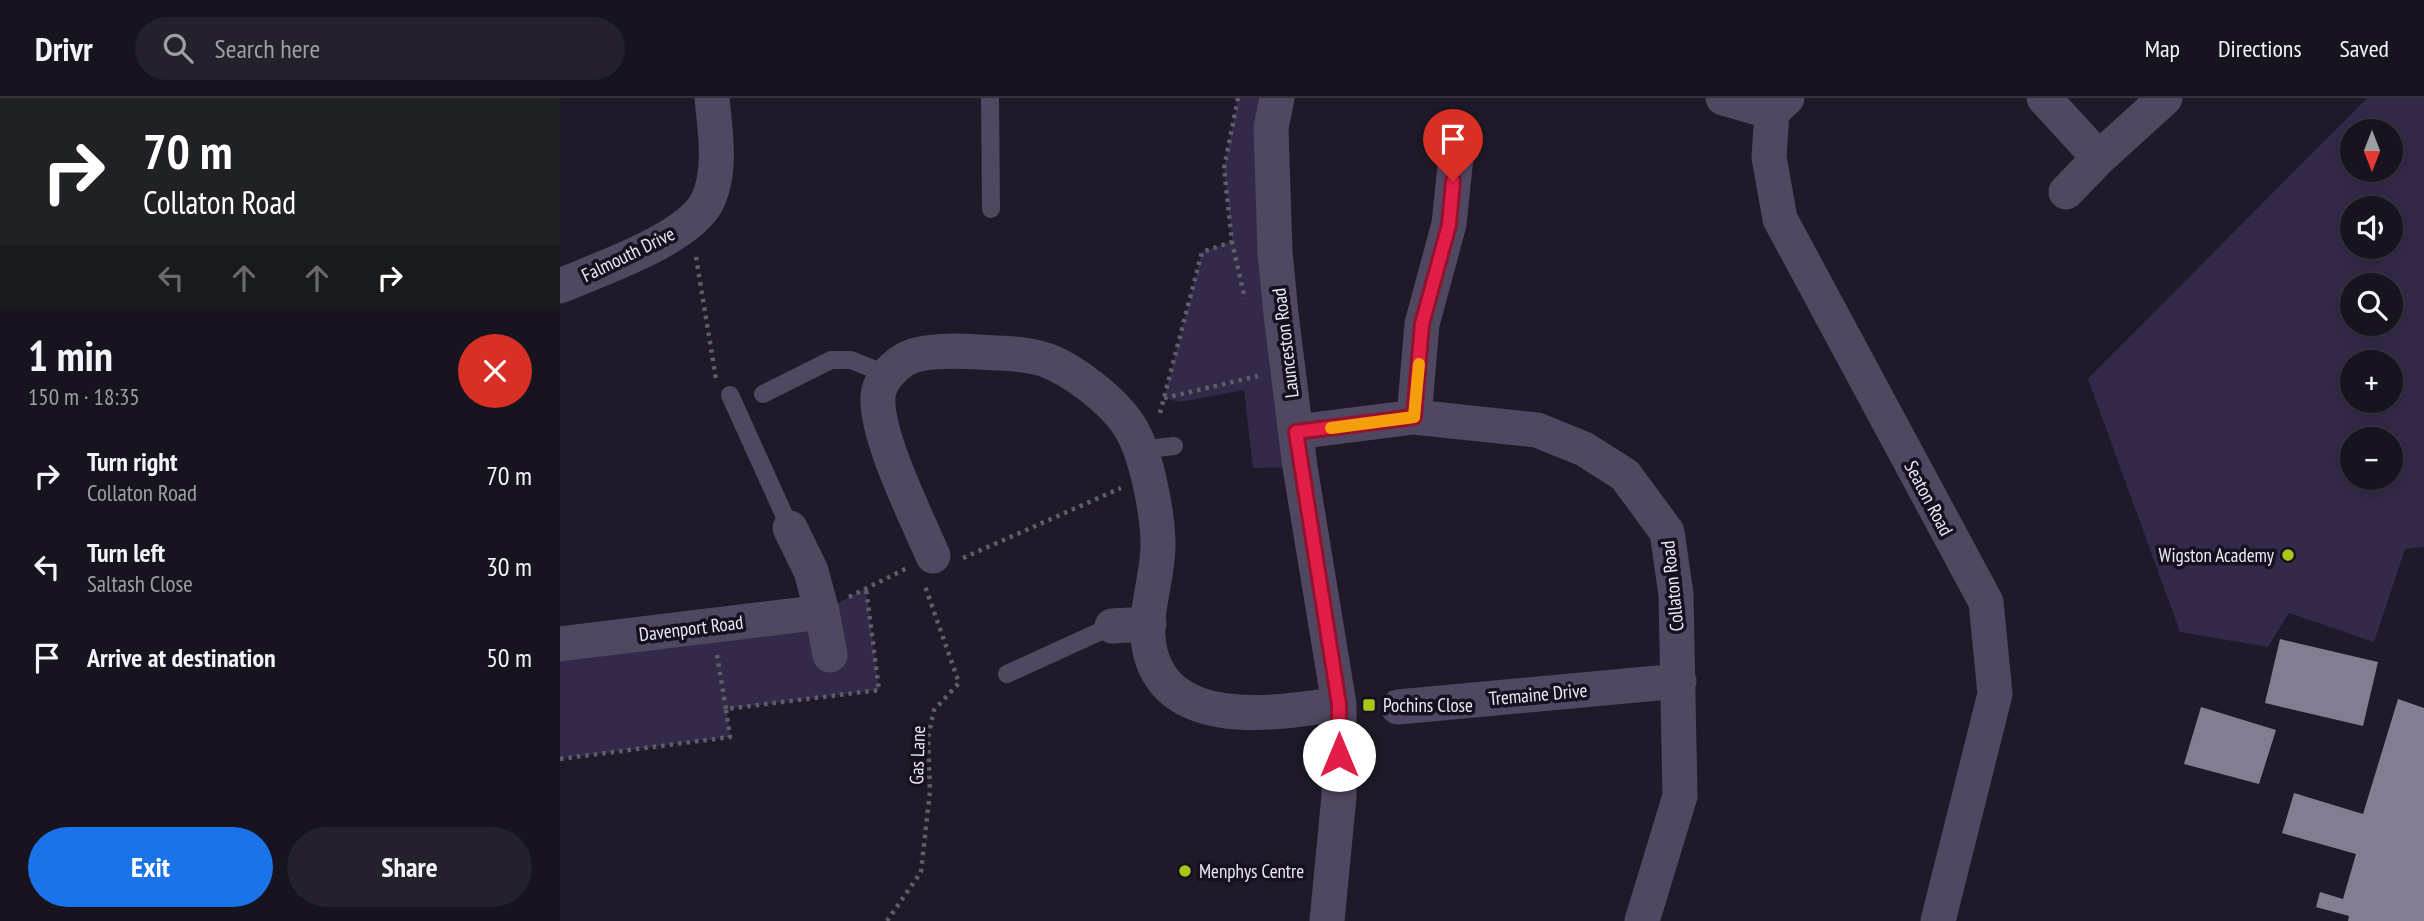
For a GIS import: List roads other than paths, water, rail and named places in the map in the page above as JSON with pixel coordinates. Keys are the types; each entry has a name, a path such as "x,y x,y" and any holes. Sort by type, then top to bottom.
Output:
{"street":[{"name":"Falmouth Drive","path":"560,286 664,241 681,229 708,202 717,163 712,98"},
{"name":"Launceston Road","path":"1277,98 1272,128 1275,252 1281,314 1296,432 1339,704 1339,796 1326,921"},
{"path":"1723,98 1779,105"},
{"path":"2044,98 2099,158"},
{"path":"2066,192 2165,98"},
{"name":"Seaton Road","path":"1779,105 1769,157 1780,219 1986,602 1995,694 1938,921"},
{"path":"1414,417 1422,324 1449,225 1458,137"},
{"path":"943,559 895,463 881,420 878,396 886,374 917,354 995,353 1045,360 1084,381 1138,450 1158,542 1149,647 1159,672 1176,692 1199,706 1229,712 1274,713 1339,704"},
{"name":"Collaton Road","path":"1296,432 1414,417 1537,430 1584,449 1625,475 1667,532 1676,594 1679,796 1642,921"},
{"path":"790,528 811,571 830,655"},
{"name":"Davenport Road","path":"560,644 822,612"},
{"path":"1112,626 1149,624"},
{"name":"Tremaine Drive","path":"1398,707 1679,681"}],"lane":[{"path":"990,98 991,209"},
{"path":"763,394 831,360 851,360 886,374"},
{"path":"730,395 790,528"},
{"path":"1138,450 1174,446"},
{"path":"1007,674 1112,626"}],"place":[{"name":"Wigston Academy","path":"2288,555"},
{"name":"Pochins Close","path":"1369,705"},
{"name":"Menphys Centre","path":"1185,871"}]}
